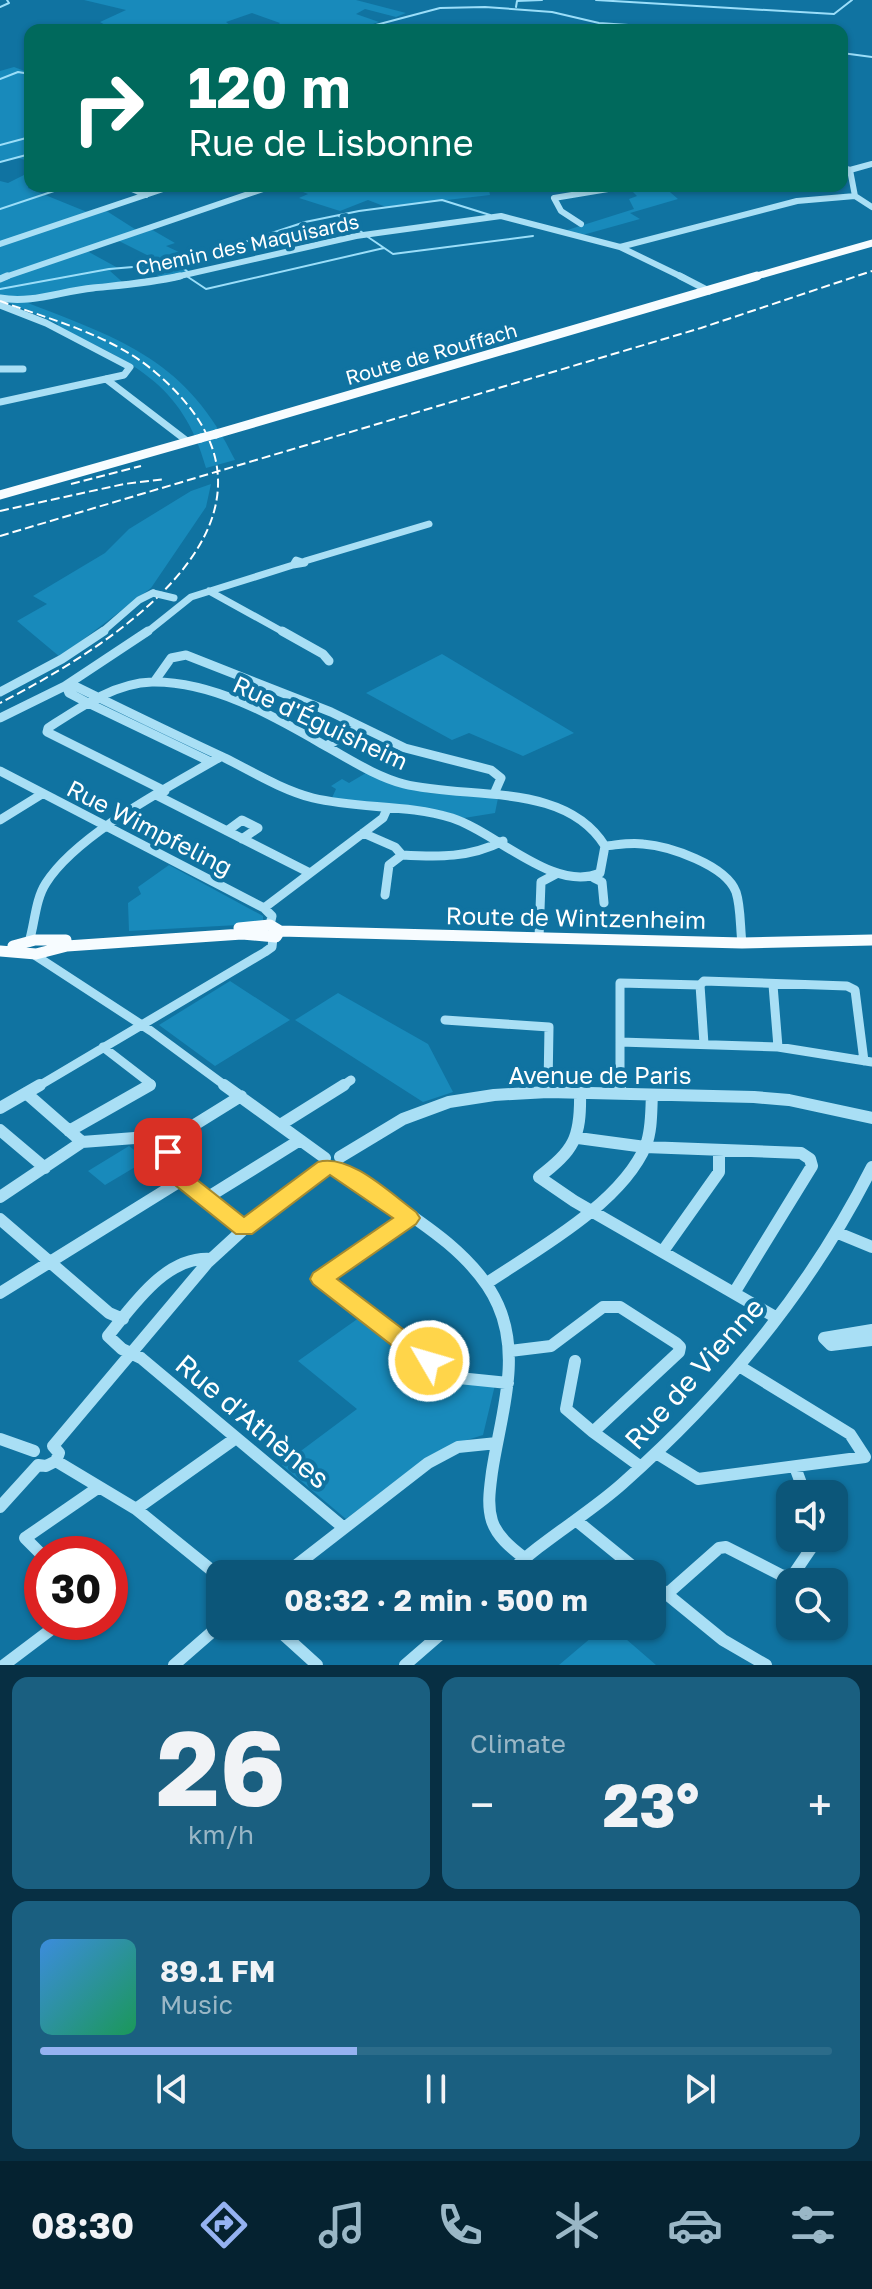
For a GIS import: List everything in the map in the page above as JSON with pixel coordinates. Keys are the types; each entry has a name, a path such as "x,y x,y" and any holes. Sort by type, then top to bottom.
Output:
{"main road":[{"name":"Route de Rouffach","path":"0,495 872,243"},
{"name":"Route de Wintzenheim","path":"0,949 30,950 44,945 270,931 742,943 872,940"}],"street":[{"path":"848,172 872,164"},
{"path":"848,175 855,196"},
{"path":"139,192 146,195"},
{"path":"0,244 155,192"},
{"path":"0,279 254,192"},
{"path":"559,232 581,224 561,211 554,198 590,192"},
{"path":"620,247 797,201 855,196 872,207"},
{"name":"Chemin des Maquisards","path":"0,298 20,302 90,288 147,284 356,236 501,216 559,232"},
{"path":"559,232 620,247 709,291"},
{"path":"0,305 46,323 130,367 124,375 0,402"},
{"path":"0,369 23,369"},
{"path":"106,379 187,441"},
{"path":"0,718 67,687 141,637 185,600 293,565 303,566 305,561 429,524"},
{"path":"209,591 323,654 329,661"},
{"path":"0,692 68,656 109,627 145,595 153,593 185,600"},
{"path":"154,682 171,658 186,655 331,712 405,748 498,773 501,778 494,794"},
{"name":"Rue d'Éguisheim","path":"162,794 47,732 48,728 92,700 154,682 242,704 373,772 405,785 429,790 494,794 550,806 588,822 602,836 605,846"},
{"path":"67,687 69,693 92,700 216,759 316,800 454,818 503,841 556,874 573,879 594,878 602,882 604,903"},
{"path":"326,746 361,727"},
{"path":"216,759 108,829 54,871 40,894 30,950 241,1096 325,1162"},
{"name":"Rue Wimpfeling","path":"0,771 264,908"},
{"path":"0,820 42,794"},
{"path":"162,794 310,873"},
{"path":"0,1108 272,947 272,916 264,908 383,818 387,809"},
{"path":"227,831 242,820 258,828 242,839"},
{"path":"363,833 395,847 402,855"},
{"path":"385,895 389,865 402,855 465,857 477,855 503,841"},
{"path":"594,878 600,873 605,846 639,843 666,847 705,864 725,877 736,892 742,943"},
{"path":"539,938 541,882 556,874"},
{"path":"34,926 58,970"},
{"path":"620,1042 778,1047 868,1062 855,990 847,986 704,981 700,985 620,983 620,1042 620,1094"},
{"path":"700,985 704,1044"},
{"path":"773,985 778,1047"},
{"path":"445,1020 549,1027 548,1092"},
{"path":"69,1131 151,1084 103,1047"},
{"path":"280,1125 351,1080"},
{"name":"Avenue de Paris","path":"339,1162 403,1119 449,1102 548,1092 789,1100 872,1118"},
{"path":"26,1093 82,1142"},
{"path":"580,1093 581,1131 578,1138 564,1159 539,1177 574,1201 591,1208 777,1318"},
{"path":"487,1283 623,1181 645,1147 651,1124 652,1095"},
{"path":"162,1145 241,1096"},
{"path":"0,1130 45,1168"},
{"path":"0,1197 82,1142 148,1137 162,1145 182,1180 244,1229"},
{"path":"578,1138 645,1147 801,1153 810,1159 812,1166 734,1293"},
{"path":"205,1199 300,1140"},
{"path":"663,1251 719,1172 719,1151"},
{"path":"53,1446 211,1259 325,1162 339,1162 468,1262 487,1283 502,1313 510,1351 508,1383 489,1495 491,1521 500,1536 523,1557"},
{"name":"Rue de Vienne","path":"520,1560 577,1521 641,1467 739,1366 797,1295 868,1186 872,1167"},
{"path":"0,1293 182,1180"},
{"path":"409,1218 321,1279 449,1377 508,1383"},
{"path":"0,1219 109,1313 123,1319"},
{"path":"838,1233 872,1247"},
{"path":"130,1353 108,1336 157,1281 191,1259 202,1256 211,1259"},
{"path":"510,1351 551,1346 603,1307 611,1305 620,1307 676,1343 680,1347 679,1352 593,1432"},
{"path":"409,1346 434,1326"},
{"path":"872,1330 824,1338 831,1345 872,1340"},
{"name":"Rue d'Athènes","path":"130,1353 141,1358 344,1528"},
{"path":"575,1361 566,1409 641,1467"},
{"path":"739,1366 850,1434 869,1456"},
{"path":"136,1509 236,1438"},
{"path":"0,1439 36,1458 46,1466 56,1461 59,1453 53,1446 42,1445 36,1458 0,1507"},
{"path":"303,1560 428,1463 458,1447 497,1443"},
{"path":"656,1453 698,1479 869,1456"},
{"path":"56,1461 136,1509 206,1566"},
{"path":"795,1467 800,1480"},
{"path":"28,1536 99,1487"},
{"path":"577,1521 625,1560"},
{"path":"766,1665 723,1640 667,1594 719,1548 726,1547 783,1576 793,1575 810,1552"},
{"path":"174,1665 206,1637"},
{"path":"4,1665 37,1640"},
{"path":"289,1640 317,1665"},
{"path":"405,1665 434,1640"}],"shaded area":[{"path":"84,0 356,0 406,13 396,17 365,9 356,14 379,22 373,24 279,24 252,13 226,22 228,24 100,22 126,10"},
{"path":"14,67 24,71 24,160 0,162 0,71"},
{"path":"24,175 24,192 38,192 92,214 105,210 138,231 149,228 175,243 166,246 194,259 181,264 191,273 165,281 149,269 165,264 119,241 87,251 118,268 110,271 128,287 86,289 28,303 94,329 150,358 196,399 217,426 235,460 206,468 183,415 150,378 108,351 56,327 58,324 0,299 0,181 8,183"},
{"path":"303,192 489,192 490,195 386,207 368,200 340,211 299,198 308,194"},
{"path":"633,192 670,192 678,199 630,213 640,219 579,236 561,232 634,209 629,199 637,196"},
{"path":"211,484 206,507 151,588 60,657 17,621 47,604 33,596 105,553 129,529 191,491"},
{"path":"442,654 574,733 523,756 469,733 452,740 366,693"},
{"path":"366,773 428,793 498,798 495,813 464,818 442,811 331,800 336,789 331,786 342,779 349,783"},
{"path":"169,865 263,916 263,921 256,924 129,931 128,903 141,894 138,887"},
{"path":"230,981 290,1020 215,1066 159,1025"},
{"path":"338,993 428,1044 453,1092 423,1102 295,1020"},
{"path":"129,1146 147,1160 105,1185 88,1171"},
{"path":"363,1315 447,1380 495,1385 483,1435 427,1457 346,1519 282,1465 357,1409 298,1361"},
{"path":"588,1640 627,1640 656,1665 559,1665"}],"waterway":[{"path":"0,7 9,3 7,0"},
{"path":"516,7 517,1 542,0"},
{"path":"596,0 834,14 852,0"},
{"path":"380,24 440,8 485,7 552,12 614,24"},
{"path":"848,54 872,57"},
{"path":"0,79 18,72 24,73"},
{"path":"0,145 24,139"},
{"path":"0,162 24,156"},
{"path":"0,209 51,192"},
{"path":"0,289 109,269 181,263 305,222 359,211 442,200 490,215"},
{"path":"339,216 363,233"},
{"path":"368,237 393,254 533,236"},
{"path":"188,277 206,289 384,248"},
{"path":"178,264 189,273"}],"railway":[{"path":"217,472 701,328 872,271"},
{"path":"0,301 101,338 155,372 201,424 217,472"},
{"path":"71,484 141,466"},
{"path":"0,536 217,472"},
{"path":"0,703 99,644 147,607 186,566 211,521 217,472"},
{"path":"0,511 124,484 165,479"}],"route":[{"path":"168,1152 182,1180 244,1229 325,1167 339,1167 409,1218 321,1279 429,1361"}]}
